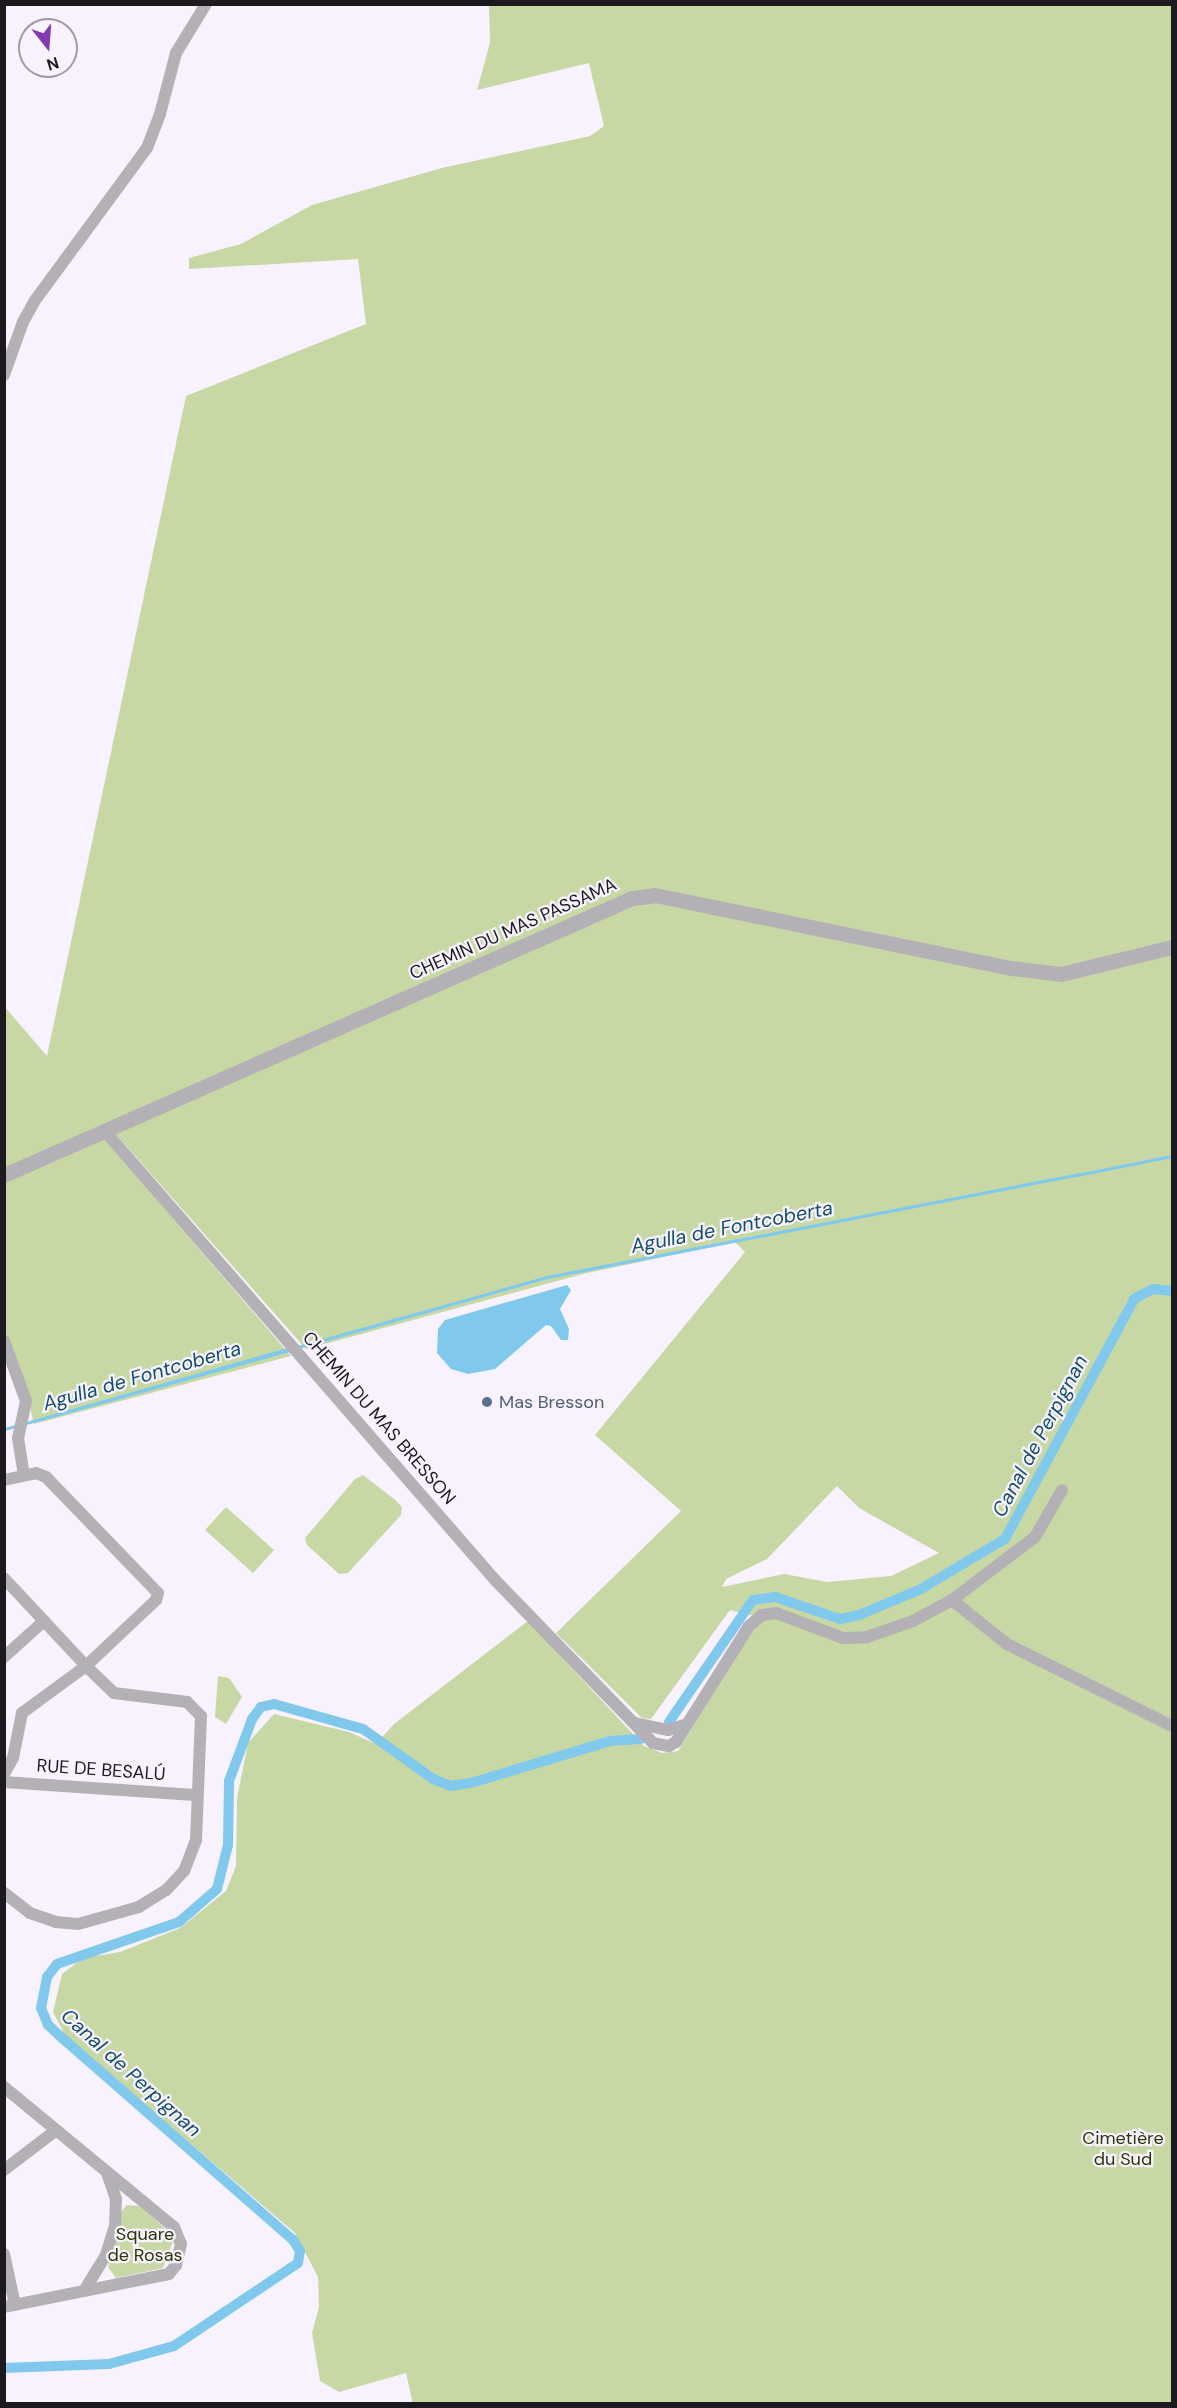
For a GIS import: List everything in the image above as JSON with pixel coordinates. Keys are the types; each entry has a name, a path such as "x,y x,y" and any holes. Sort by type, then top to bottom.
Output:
{"street":[{"path":"4,375 23,322 36,299 147,148 160,114 176,53 206,4"},
{"name":"CHEMIN DU MAS PASSAMA","path":"4,1175 632,898 655,895 1011,968 1061,974 1173,947"},
{"name":"CHEMIN DU MAS BRESSON","path":"104,1130 495,1580 633,1722 661,1746 676,1742 684,1725 749,1626 762,1615 776,1613 843,1638 867,1637 913,1621 952,1600 1035,1537 1062,1490"},
{"path":"4,1341 21,1384 24,1417 18,1445 24,1474"},
{"path":"4,1480 24,1474 46,1477 158,1593 156,1600 86,1666 22,1713 13,1758 4,1774"},
{"path":"4,1578 114,1693 187,1702 195,1706 201,1716 195,1794 196,1840 191,1858 166,1890 139,1907 78,1924 56,1922 30,1913 4,1893"},
{"path":"952,1600 1007,1644 1173,1726"},
{"path":"4,1658 44,1621"},
{"path":"633,1722 668,1730 684,1725"},
{"name":"RUE DE BESALÚ","path":"4,1782 195,1794"},
{"path":"4,2086 174,2227 181,2244 177,2265 169,2274 10,2306 4,2254"},
{"path":"4,2170 56,2131"},
{"path":"84,2291 106,2255 115,2226 116,2199 107,2172"}],"green space":[{"path":"489,5 1172,5 1172,942 1061,968 1012,963 655,889 5,1169 4,1006 47,1056 186,396 366,324 358,259 189,269 189,258 241,244 312,205 442,168 590,136 604,126 589,63 477,90 490,43"},
{"path":"655,900 1061,980 1172,953 1172,1720 1010,1640 952,1594 911,1617 866,1633 844,1633 776,1608 754,1616 730,1610 651,1719 642,1718 556,1633 681,1511 595,1435 745,1252 735,1242 587,1273 306,1349 114,1132 634,904","holes":["837,1486 859,1508 939,1553 891,1576 827,1582 784,1574 722,1587 726,1579 767,1559"]},
{"path":"103,1137 291,1356 34,1424 22,1376 5,1334 4,1182"},
{"path":"363,1475 402,1507 401,1515 348,1573 339,1574 307,1545 305,1538 355,1479"},
{"path":"226,1507 274,1550 253,1573 205,1530"},
{"name":"Cimetière du Sud","path":"951,1606 1172,1731 1172,2403 413,2404 406,2373 339,2392 320,2381 312,2333 319,2307 318,2277 295,2233 66,2037 53,2012 62,1974 83,1958 120,1952 180,1928 226,1891 236,1866 237,1798 248,1743 274,1714 349,1732 376,1744 394,1724 528,1621 644,1746 662,1753 678,1751 753,1629 764,1619 775,1618 842,1643"},
{"path":"218,1676 229,1678 242,1697 226,1724 215,1717"},
{"name":"Square de Rosas","path":"127,2205 139,2206 167,2230 173,2241 163,2268 116,2278 108,2267 120,2232 121,2212"}],"water":[{"path":"1080,1173 1081,1176 548,1279 296,1350 294,1347 547,1276"},
{"path":"567,1285 571,1290 560,1309 569,1329 568,1340 561,1340 551,1326 546,1325 495,1369 468,1374 451,1369 437,1353 438,1329 445,1320"},
{"path":"291,1347 294,1351 5,1431 5,1428"}],"waterway":[{"name":"Agulla de Fontcoberta","path":"1077,1175 1172,1156"},
{"name":"Canal de Perpignan","path":"669,1722 753,1600 775,1597 840,1619 859,1615 921,1589 1005,1539 1134,1299 1153,1289 1172,1291"},
{"name":"Canal de Perpignan","path":"4,2368 109,2364 174,2346 298,2263 300,2251 293,2240 61,2037 48,2025 41,2008 47,1977 57,1964 179,1922 217,1889 228,1845 229,1781 252,1719 261,1707 274,1704 363,1729 433,1779 451,1786 471,1783 610,1741 642,1739"}],"place":[{"name":"Mas Bresson","path":"487,1402"}]}
